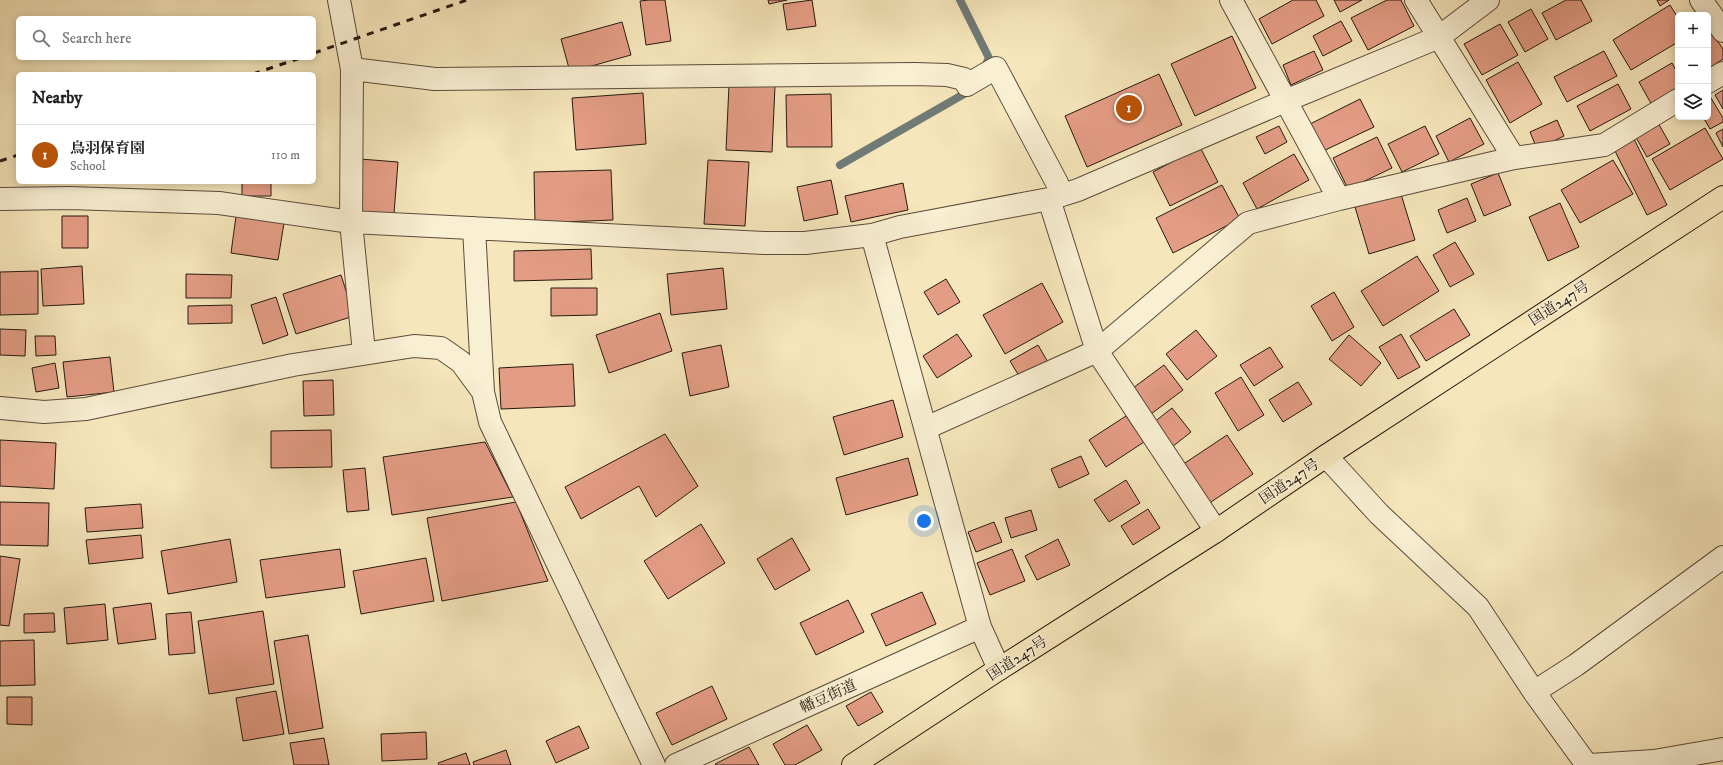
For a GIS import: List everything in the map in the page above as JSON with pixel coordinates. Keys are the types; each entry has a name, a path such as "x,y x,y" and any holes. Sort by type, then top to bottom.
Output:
{"highway":[{"name":"国道247号","path":"854,765 999,669 1216,531 1326,456 1723,197"}],"street":[{"path":"339,0 352,69 351,222 364,353"},
{"path":"1231,0 1339,199"},
{"path":"1416,0 1514,158"},
{"path":"0,199 70,198 218,203 351,222 805,244 872,235 900,227 1055,197 1078,190 1439,37 1488,0"},
{"path":"1701,0 1723,31"},
{"path":"352,69 435,79 915,74 946,75 964,79 967,85 996,68 1057,183 1055,197 1097,351 1216,531"},
{"path":"1711,80 1723,73"},
{"path":"926,428 1097,351 1248,223 1339,199 1514,158 1604,145 1675,102"},
{"path":"474,228 483,392 490,422 654,765"},
{"path":"872,235 980,627 999,669"},
{"path":"0,408 44,412 86,409 293,365 414,346 440,348 461,362 483,392"},
{"path":"1326,456 1380,514 1478,607 1534,692 1589,765 1654,761 1723,749"},
{"path":"1534,692 1576,665 1723,557"},
{"name":"幡豆街道","path":"676,765 980,627"}],"building":[{"path":"665,0 671,41 646,45 640,1"},
{"path":"768,0 787,0 769,4"},
{"path":"812,0 816,26 787,30 783,4"},
{"path":"1293,0 1316,0 1324,16 1272,44 1259,19"},
{"path":"1334,0 1362,0 1340,12"},
{"path":"1387,0 1401,0 1414,26 1368,50 1351,18"},
{"path":"1566,0 1581,0 1592,21 1556,40 1542,13"},
{"path":"1657,0 1669,0 1660,6"},
{"path":"1670,5 1675,13 1675,44 1631,70 1613,40"},
{"path":"1531,9 1548,39 1525,52 1508,22"},
{"path":"1341,21 1352,41 1323,56 1313,36"},
{"path":"622,22 631,55 570,72 561,39"},
{"path":"1500,24 1518,55 1482,75 1464,44"},
{"path":"1711,32 1723,49 1723,59 1711,67"},
{"path":"1232,36 1256,88 1195,116 1171,64"},
{"path":"1314,51 1323,70 1291,85 1283,65"},
{"path":"1604,51 1617,76 1567,102 1554,77"},
{"path":"1518,62 1542,104 1510,123 1486,80"},
{"path":"1672,63 1675,68 1675,95 1653,107 1639,82"},
{"path":"1159,74 1182,125 1087,167 1065,116"},
{"path":"1618,84 1631,109 1590,131 1577,106"},
{"path":"729,85 775,86 772,152 726,150"},
{"path":"1723,90 1723,109 1715,95"},
{"path":"643,93 646,144 576,150 572,98"},
{"path":"831,94 832,147 787,147 786,95"},
{"path":"1711,98 1723,118 1723,122 1710,129 1705,120 1711,120"},
{"path":"1360,99 1374,127 1321,152 1308,125"},
{"path":"1470,118 1484,144 1449,162 1436,136"},
{"path":"1557,120 1564,136 1537,149 1530,132"},
{"path":"1657,121 1670,144 1647,157 1634,134"},
{"path":"1279,126 1287,142 1265,154 1256,137"},
{"path":"1425,126 1439,154 1402,172 1388,144"},
{"path":"1705,128 1723,159 1670,190 1652,159"},
{"path":"1723,129 1723,147 1716,133"},
{"path":"1377,137 1392,168 1348,189 1333,158"},
{"path":"1633,137 1667,205 1647,215 1613,147"},
{"path":"1200,147 1218,182 1170,206 1153,172"},
{"path":"1294,154 1309,180 1257,209 1243,183"},
{"path":"360,159 398,162 394,214 356,212"},
{"path":"708,160 749,162 745,226 704,224"},
{"path":"1613,160 1633,194 1580,223 1561,190"},
{"path":"611,170 613,220 535,223 534,172"},
{"path":"1498,173 1511,205 1484,216 1471,184"},
{"path":"831,180 838,214 804,221 797,187"},
{"path":"903,183 908,210 851,222 845,196"},
{"path":"242,184 271,184 271,196 242,196"},
{"path":"1222,185 1240,219 1173,253 1156,218"},
{"path":"1401,194 1415,240 1369,254 1355,207"},
{"path":"1467,198 1476,221 1447,233 1438,210"},
{"path":"1560,203 1579,247 1548,261 1529,217"},
{"path":"62,216 88,216 88,248 62,248"},
{"path":"236,216 284,223 278,260 231,253"},
{"path":"1455,242 1474,274 1450,287 1433,255"},
{"path":"591,249 592,279 514,281 514,251"},
{"path":"1417,256 1439,291 1383,326 1361,291"},
{"path":"82,266 84,304 43,306 41,269"},
{"path":"723,268 727,309 671,315 667,274"},
{"path":"38,271 38,314 0,315 0,272"},
{"path":"186,274 232,275 231,298 186,298"},
{"path":"341,275 354,316 296,334 283,294"},
{"path":"946,279 960,302 938,315 924,292"},
{"path":"1042,283 1063,322 1005,354 983,315"},
{"path":"551,288 597,288 597,315 551,316"},
{"path":"1334,292 1354,327 1332,341 1311,306"},
{"path":"276,297 288,335 263,344 251,305"},
{"path":"232,305 232,323 188,324 188,306"},
{"path":"1454,309 1470,335 1426,361 1410,336"},
{"path":"660,313 672,351 609,373 596,335"},
{"path":"0,329 26,330 25,356 0,355"},
{"path":"1196,330 1217,356 1187,380 1166,354"},
{"path":"957,334 972,356 937,378 923,356"},
{"path":"1401,334 1420,367 1398,379 1379,347"},
{"path":"1349,335 1381,363 1361,386 1329,359"},
{"path":"35,336 55,336 56,355 36,356"},
{"path":"721,345 729,387 690,396 682,353"},
{"path":"1038,345 1049,364 1022,381 1010,361"},
{"path":"1270,347 1283,367 1254,386 1240,365"},
{"path":"110,357 114,392 67,397 63,362"},
{"path":"55,363 59,388 36,392 32,368"},
{"path":"573,364 575,406 501,409 499,368"},
{"path":"1164,365 1183,390 1151,414 1133,388"},
{"path":"1241,377 1264,415 1238,431 1215,393"},
{"path":"333,380 334,415 304,416 303,381"},
{"path":"1298,382 1312,404 1283,422 1269,400"},
{"path":"893,400 903,437 844,455 833,417"},
{"path":"1172,408 1191,432 1172,447 1153,423"},
{"path":"1126,416 1144,442 1106,467 1089,440"},
{"path":"331,430 332,467 271,468 271,431"},
{"path":"665,434 698,486 656,517 639,486 581,519 565,487"},
{"path":"1227,435 1253,474 1208,504 1182,465"},
{"path":"0,440 56,443 54,489 0,486"},
{"path":"485,442 513,497 392,515 383,457"},
{"path":"1081,456 1089,474 1059,488 1051,469"},
{"path":"908,458 918,495 846,515 836,478"},
{"path":"365,468 369,510 347,512 343,470"},
{"path":"1126,480 1140,503 1109,522 1094,500"},
{"path":"0,502 49,503 48,546 0,545"},
{"path":"516,502 548,581 442,601 427,518"},
{"path":"141,504 143,528 87,532 85,508"},
{"path":"1148,509 1160,528 1133,545 1121,526"},
{"path":"1031,510 1037,530 1011,538 1005,518"},
{"path":"994,522 1002,542 976,552 968,532"},
{"path":"701,524 725,563 668,599 644,561"},
{"path":"141,535 143,558 89,564 86,540"},
{"path":"792,538 810,570 775,590 757,559"},
{"path":"230,539 237,582 168,594 161,551"},
{"path":"1058,539 1070,565 1037,580 1025,556"},
{"path":"340,549 345,587 266,598 260,560"},
{"path":"1012,549 1025,581 990,595 977,563"},
{"path":"0,556 20,559 9,626 0,625"},
{"path":"426,558 434,601 361,614 353,571"},
{"path":"922,592 936,624 886,646 871,614"},
{"path":"848,600 864,632 816,655 800,623"},
{"path":"151,603 156,639 118,644 113,608"},
{"path":"105,604 108,640 67,644 64,608"},
{"path":"263,611 274,684 209,694 198,621"},
{"path":"191,612 195,653 169,655 166,614"},
{"path":"54,613 55,632 24,633 24,614"},
{"path":"308,635 323,728 289,734 274,641"},
{"path":"34,640 35,685 0,686 0,641"},
{"path":"712,686 727,719 672,745 656,713"},
{"path":"276,691 284,734 243,741 236,698"},
{"path":"871,692 883,712 858,726 846,706"},
{"path":"7,697 32,697 32,725 7,724"},
{"path":"807,725 822,750 795,765 785,765 773,744"},
{"path":"579,726 589,748 556,763 546,741"},
{"path":"426,732 427,759 382,761 381,734"},
{"path":"324,738 329,765 294,765 290,743"},
{"path":"749,747 759,765 715,764"},
{"path":"506,750 511,765 474,765 473,762"},
{"path":"466,753 470,765 439,765 438,763"}],"waterway":[{"path":"960,0 989,58 984,69"},
{"path":"840,165 971,90"}],"railway":[{"path":"316,52 467,0"},
{"path":"259,72 294,60"},
{"path":"0,161 16,156"}],"place":[{"name":"鳥羽保育園","path":"1129,108"}]}
